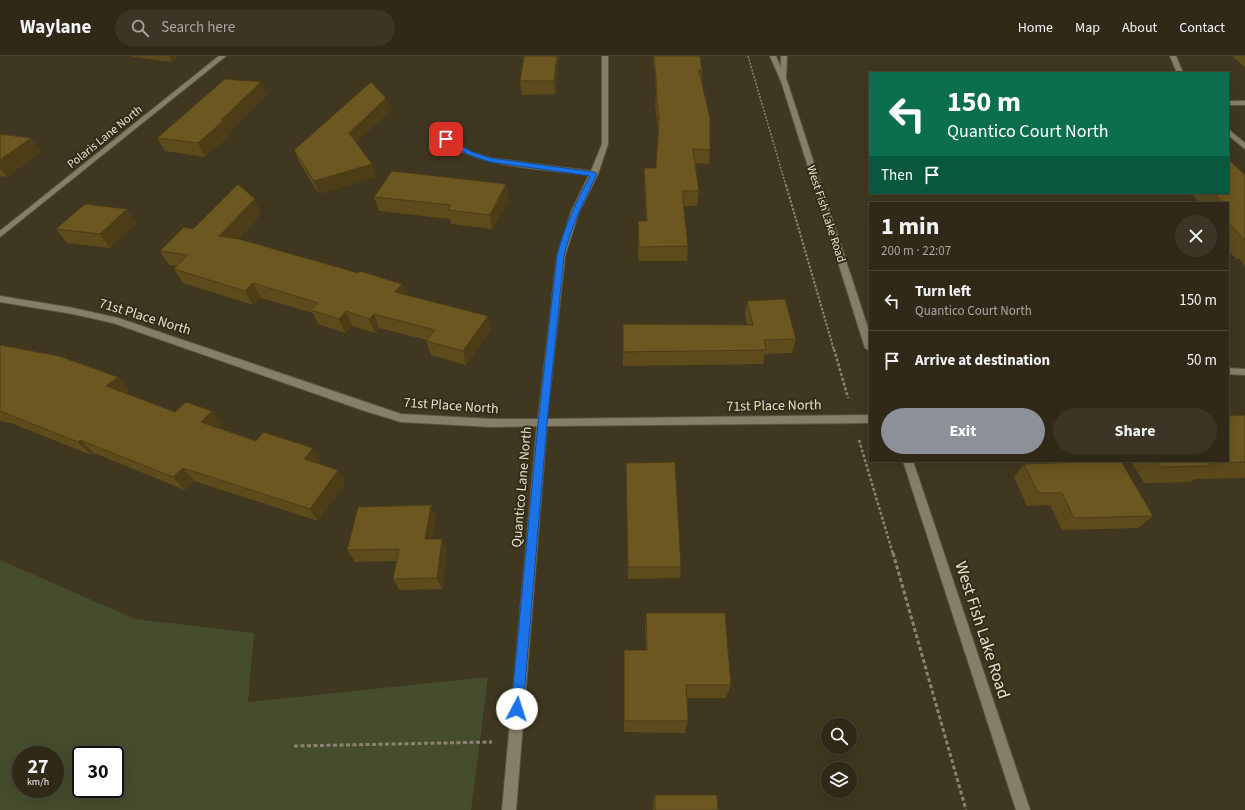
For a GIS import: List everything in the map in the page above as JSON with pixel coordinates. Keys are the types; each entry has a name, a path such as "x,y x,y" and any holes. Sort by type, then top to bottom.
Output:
{"street":[{"name":"Polaris Lane North","path":"0,235 224,56"},
{"name":"Quantico Lane North","path":"509,810 542,423 561,256 566,234 594,174 605,144 605,56"},
{"name":"West Fish Lake Road","path":"773,56 784,81 869,345"},
{"name":"West Fish Lake Road","path":"784,56 784,81"},
{"path":"1172,56 1180,72"},
{"path":"1229,103 1245,103"},
{"path":"1229,132 1245,146"},
{"path":"446,139 469,153 490,160 594,174"},
{"name":"71st Place North","path":"0,299 73,311 115,320 365,407 401,418 436,421 542,423 869,418"},
{"path":"1229,371 1245,372"},
{"name":"West Fish Lake Road","path":"908,462 1024,810"}],"path":[{"path":"748,56 850,402"},
{"path":"857,435 914,625 966,810"},
{"path":"294,746 514,741"}],"green space":[{"path":"0,560 135,619 254,633 248,702 488,677 471,810 0,810"}],"building":[{"path":"524,56 557,56 554,81 520,81"},
{"path":"654,56 700,56 702,70 699,70 710,118 710,150 693,149 699,191 682,191 688,246 639,247 638,221 647,221 644,168 656,168 659,119"},
{"path":"225,79 261,82 221,120 223,121 198,143 157,138"},
{"path":"371,82 386,98 349,133 372,164 314,181 294,150"},
{"path":"0,134 31,138 0,160"},
{"path":"1229,160 1245,175 1245,241 1229,223 1229,202 1222,202 1215,194 1229,194"},
{"path":"392,171 506,184 490,215 448,210 451,205 374,197"},
{"path":"238,184 255,199 219,236 239,239 358,273 360,271 402,284 395,292 488,316 463,351 426,341 435,330 374,314 369,319 346,311 339,319 311,310 318,303 253,283 245,291 174,269 188,255 160,251 184,227 193,229"},
{"path":"85,204 127,209 100,234 56,229"},
{"path":"785,299 796,339 764,340 766,350 623,352 623,324 753,325 747,301"},
{"path":"0,345 59,356 118,377 106,386 175,412 186,402 212,411 201,422 256,441 263,432 313,448 304,459 338,470 310,509 183,468 173,477 80,440 78,442 0,411"},
{"path":"1245,415 1245,462 1209,463 1210,466 1161,467 1158,462 1229,462 1229,416"},
{"path":"675,462 681,567 628,567 626,463"},
{"path":"1122,462 1153,516 1074,518 1062,493 1038,493 1024,464"},
{"path":"431,505 425,539 442,539 437,578 393,579 399,549 347,550 358,507"},
{"path":"646,613 725,613 731,685 686,685 688,721 624,721 624,650 647,650"},
{"path":"655,795 717,795 718,810 655,810"}],"route":[{"path":"446,139 469,153 490,160 594,174 566,234 561,256 542,423 517,709"}]}
